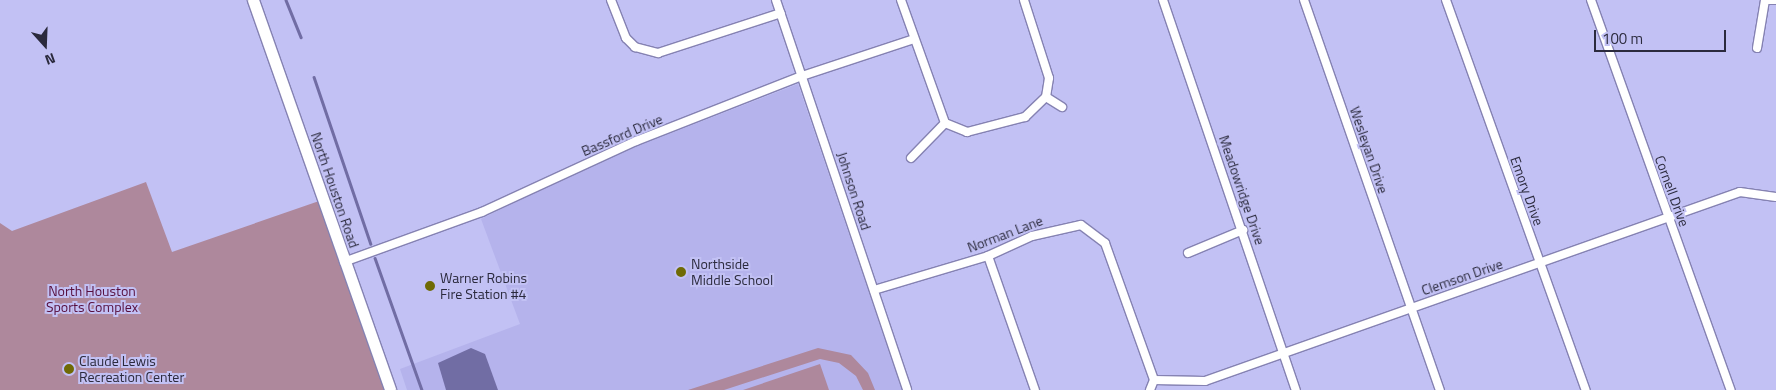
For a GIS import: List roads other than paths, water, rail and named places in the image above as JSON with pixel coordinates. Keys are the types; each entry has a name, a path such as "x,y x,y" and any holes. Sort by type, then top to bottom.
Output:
{"street":[{"name":"North Houston Road","path":"253,0 390,390"},
{"path":"611,0 626,38 635,47 658,53 781,13"},
{"name":"Johnson Road","path":"776,0 907,390"},
{"path":"901,0 945,123"},
{"path":"945,123 979,132 1024,117 1046,97 1049,78 1024,0"},
{"name":"Meadowridge Drive","path":"1163,0 1286,352 1296,390"},
{"name":"Wesleyan Drive","path":"1304,0 1440,390"},
{"name":"Emory Drive","path":"1446,0 1586,390"},
{"name":"Cornell Drive","path":"1591,0 1731,390"},
{"path":"1757,48 1765,0 1776,0"},
{"name":"Bassford Drive","path":"344,262 482,212 636,141 802,76 914,40"},
{"path":"1046,97 1062,107"},
{"path":"911,158 945,123"},
{"name":"Clemson Drive","path":"1154,380 1204,382 1740,192 1776,197"},
{"name":"Norman Lane","path":"874,290 988,256 1061,227 1081,225 1105,243 1154,380"},
{"path":"1188,253 1243,230"},
{"path":"988,256 1035,390"},
{"path":"1150,390 1154,380"}],"waterway":[{"path":"286,0 301,37"},
{"path":"314,77 371,244"},
{"path":"375,258 422,390"}],"place":[{"name":"Northside Middle School","path":"681,272"},
{"name":"Warner Robins Fire Station #4","path":"430,286"},
{"name":"Claude Lewis Recreation Center","path":"69,369"}],"park label":[{"name":"North Houston Sports Complex","path":"92,300"}]}
